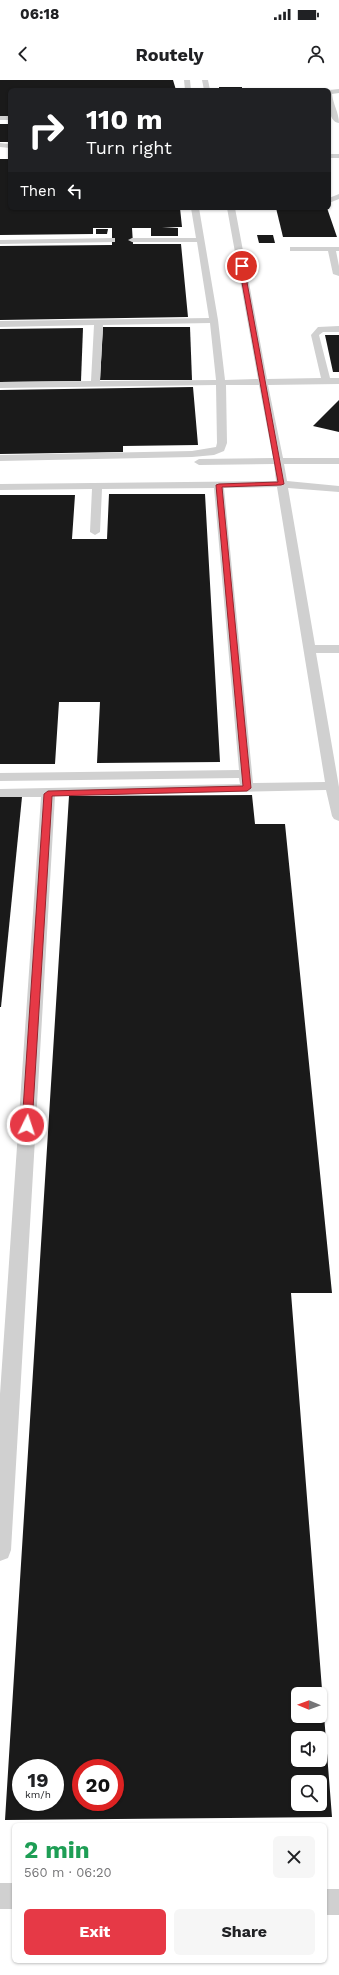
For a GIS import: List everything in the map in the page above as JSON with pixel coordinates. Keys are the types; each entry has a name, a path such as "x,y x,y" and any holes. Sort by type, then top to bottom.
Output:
{"lane":[{"path":"331,106 338,123"},
{"path":"0,458 192,454 214,452 220,449 222,443 221,383 214,320 195,210"},
{"path":"231,210 278,461 308,649 332,786 339,816"},
{"path":"0,242 112,240"},
{"path":"132,240 200,240"},
{"path":"293,249 335,249 339,283"},
{"path":"0,324 214,320"},
{"path":"95,384 99,322"},
{"path":"326,381 315,336 321,329 339,328"},
{"path":"0,385 339,381"},
{"path":"0,465 339,461"},
{"path":"0,487 281,484 339,489"},
{"path":"219,485 244,774 247,788"},
{"path":"95,532 97,486"},
{"path":"308,649 339,649"},
{"path":"0,777 244,774"},
{"path":"0,793 48,794 332,786"},
{"path":"0,1550 48,794"},
{"path":"0,1896 12,1896"},
{"path":"327,1902 339,1902"}],"building":[{"path":"0,80 173,80 175,88 8,88 8,116 0,116"},
{"path":"219,87 242,87 242,88"},
{"path":"0,124 8,124 8,142 0,142"},
{"path":"0,159 8,159 8,210 180,210 182,227 162,227 178,228 178,236 151,236 151,228 132,228 133,244 181,244 188,317 0,320 0,246 112,245 112,228 93,228 93,234 0,235"},
{"path":"276,210 328,210 337,237 283,237"},
{"path":"96,229 108,229 107,234 96,234"},
{"path":"257,235 273,235 275,243 259,243"},
{"path":"103,327 190,327 192,380 100,380"},
{"path":"83,328 81,381 0,382 0,329"},
{"path":"325,335 339,335 339,372 333,372"},
{"path":"193,387 198,445 123,446 123,452 0,454 0,390"},
{"path":"339,400 339,432 313,426"},
{"path":"109,494 205,494 220,762 97,763 100,702 59,702 55,764 0,764 0,495 75,495 72,539 107,539"},
{"path":"252,795 255,824 285,824 332,1293 291,1293 322,1687 291,1687 291,1723 325,1723 325,1731 291,1731 291,1767 327,1767 327,1753 332,1817 5,1820 69,796"},
{"path":"0,797 22,797 1,1007 0,1007"}],"route":[{"path":"27,1125 48,794 247,788 244,774 219,485 281,484 242,266"}]}
